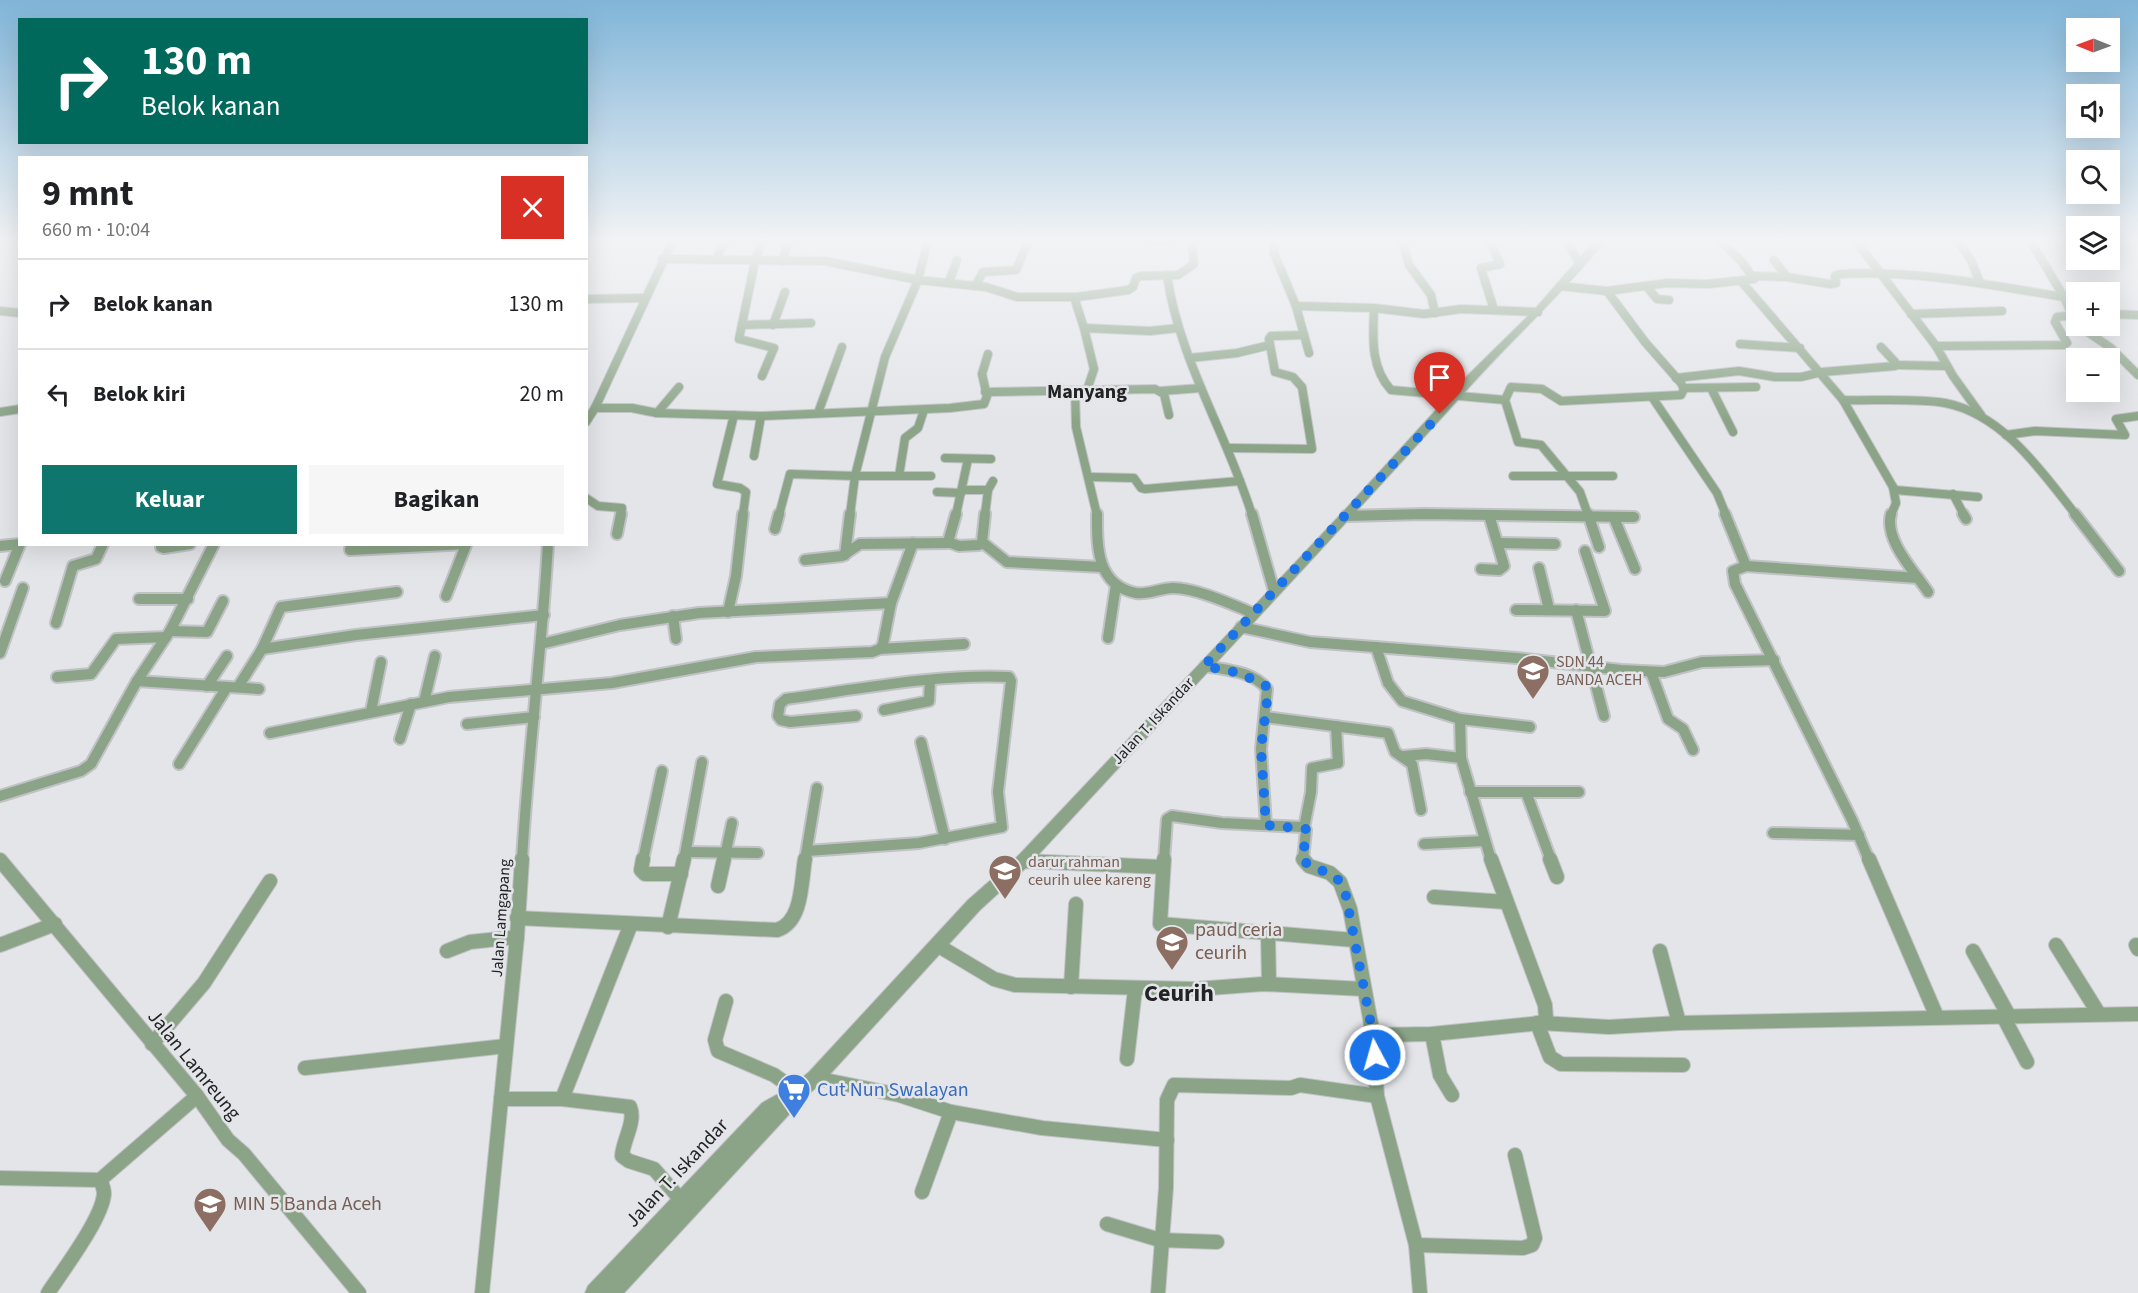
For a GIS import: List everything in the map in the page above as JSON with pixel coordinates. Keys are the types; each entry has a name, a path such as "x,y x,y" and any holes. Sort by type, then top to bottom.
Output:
{"street":[{"path":"588,419 643,300"},
{"path":"747,300 740,341 774,348 762,376"},
{"path":"773,325 782,300"},
{"path":"845,555 855,476 871,412 885,357 909,300"},
{"path":"1075,300 1094,369 1087,390"},
{"path":"1170,300 1178,328 1201,388 1229,448 1274,591"},
{"path":"1294,300 1309,353"},
{"path":"1434,300 1435,313"},
{"path":"1491,300 1494,310"},
{"name":"Jalan T. Iskandar","path":"611,1293 798,1092 815,1078 974,905 1023,861 1548,300"},
{"path":"1614,300 1640,336 1684,388"},
{"path":"1759,300 1844,400 1893,487 1896,502 1890,517 1891,530 1928,592"},
{"path":"1900,300 1935,345 1984,419"},
{"path":"1296,306 1374,308 1424,314 1461,309 1538,312"},
{"path":"1374,308 1372,347 1387,387 1405,392 1505,400"},
{"path":"1911,314 2002,311"},
{"path":"0,312 18,313"},
{"path":"2120,314 2138,315"},
{"path":"1935,345 2064,345 2067,343 2055,322 2057,317 2066,318"},
{"path":"742,325 811,323"},
{"path":"1084,328 1150,331 1178,328"},
{"path":"1229,448 1313,448 1302,387 1293,376 1275,372 1270,345 1271,336 1304,335"},
{"path":"2091,336 2108,345 2122,362 2138,375"},
{"path":"1740,344 1800,348"},
{"path":"1190,358 1237,354 1270,345"},
{"path":"818,413 842,347"},
{"path":"1881,347 1896,365"},
{"path":"595,408 632,408 657,413 761,416 924,410 984,404 987,399 982,374 988,354"},
{"path":"1676,378 1739,371 1775,377 1896,365 1947,366"},
{"path":"657,413 679,387"},
{"path":"1599,547 1580,492 1568,476 1541,445 1518,442 1505,400 1510,387 1542,389 1561,401 1677,396 1684,392 1684,388"},
{"path":"1684,388 1756,387"},
{"path":"985,392 1147,388 1161,391 1201,388"},
{"path":"1711,388 1733,432"},
{"path":"1075,390 1076,428 1097,508 1097,544 1101,567 1116,585 1142,594 1173,588 1216,598 1253,613"},
{"path":"1161,391 1164,394 1169,416"},
{"path":"1652,396 1717,493 1746,566"},
{"path":"1844,400 1944,403 1966,409 1984,419 2027,452 2119,571"},
{"path":"0,412 18,409"},
{"path":"899,476 905,438 918,428 924,410"},
{"path":"728,612 736,576 746,492 736,486 717,484 734,415"},
{"path":"754,456 761,416"},
{"path":"2006,435 2035,431 2125,435 2116,419 2138,416"},
{"path":"945,458 991,459"},
{"path":"949,543 968,459"},
{"path":"776,529 790,474 931,476"},
{"path":"1513,476 1613,476"},
{"path":"1090,477 1134,478 1141,488 1145,489 1240,481"},
{"path":"805,560 845,555 854,546 860,544 979,545 982,542 991,485 962,491 937,492"},
{"path":"1893,487 1895,490 1978,496"},
{"path":"1953,494 1966,519"},
{"path":"588,499 598,506 622,508 617,534"},
{"path":"1481,569 1503,568 1489,515"},
{"path":"1346,516 1634,517"},
{"path":"1614,518 1635,568"},
{"path":"982,542 1007,562 1101,567"},
{"path":"880,649 884,641 891,603 913,543"},
{"path":"1498,543 1555,544"},
{"path":"0,546 18,544"},
{"path":"4,581 19,546"},
{"path":"56,623 73,566 96,559 103,546"},
{"path":"162,546 164,548 177,546"},
{"path":"0,796 86,768 95,759 138,681 188,599 213,546"},
{"path":"351,546 350,550 443,546"},
{"path":"446,596 466,546"},
{"name":"Jalan Lamgapang","path":"482,1293 518,937 528,761 542,644 548,546"},
{"path":"1516,610 1605,611 1585,551"},
{"path":"1918,578 1746,566 1733,571 1733,578 1859,835 1937,1017"},
{"path":"1539,568 1549,609"},
{"path":"1108,638 1116,585"},
{"path":"0,653 23,588"},
{"path":"179,764 262,649 280,609 284,606 397,592"},
{"path":"139,599 188,599"},
{"path":"57,677 91,674 116,639 207,632 222,601"},
{"path":"542,644 620,625 673,616 891,603"},
{"path":"1576,610 1604,716"},
{"path":"262,649 356,635 544,615"},
{"path":"673,616 676,639"},
{"path":"1241,627 1310,642 1517,658 1652,672 1671,671 1686,664 1702,662 1774,660"},
{"path":"270,733 371,711 459,696 536,691 648,677 756,657 964,645"},
{"path":"1376,647 1382,669 1396,696 1402,701 1460,719 1530,727"},
{"path":"207,686 227,656"},
{"path":"424,702 435,656"},
{"path":"371,711 381,662"},
{"path":"1204,666 1239,673 1263,682 1268,693 1261,749 1266,825"},
{"path":"1652,672 1668,719 1683,729 1693,750"},
{"path":"807,851 854,849 945,839 1002,827 998,792 1011,681 1009,677 930,680 786,699 780,704 778,716 781,720 790,722 856,716"},
{"path":"884,710 929,701 930,680"},
{"path":"138,681 259,689"},
{"path":"400,739 411,704"},
{"path":"467,724 534,717"},
{"path":"1265,717 1388,733 1395,752 1404,756 1412,764 1421,810"},
{"path":"1460,719 1461,758 1484,841 1545,1005 1546,1018 1539,1023"},
{"path":"1336,726 1338,763 1312,768 1311,792 1304,828 1303,860 1309,866 1330,873 1340,882 1350,909 1373,1035 1377,1096 1416,1245 1420,1293"},
{"path":"921,742 945,839"},
{"path":"1404,756 1426,754 1461,758"},
{"path":"668,927 686,852 702,762"},
{"path":"662,771 641,870 645,874 681,874"},
{"path":"518,918 767,932 784,929 796,912 817,788"},
{"path":"1470,792 1580,792"},
{"path":"1526,792 1557,877"},
{"path":"1304,828 1172,816 1166,822 1160,924 1354,940"},
{"path":"718,886 732,822"},
{"path":"1773,833 1859,835"},
{"path":"1424,844 1484,841"},
{"path":"686,852 758,853"},
{"name":"Jalan Lamreung","path":"0,860 197,1096 228,1140 244,1154 359,1293"},
{"path":"1023,861 1162,867"},
{"path":"152,1044 204,983 270,881"},
{"path":"1434,897 1506,902"},
{"path":"1071,987 1076,904"},
{"path":"0,945 55,924"},
{"path":"562,1099 631,924"},
{"path":"1268,934 1269,984"},
{"path":"447,951 470,942 518,937"},
{"path":"937,945 1004,983 1135,989 1196,989 1269,984 1364,989"},
{"path":"2056,945 2099,1014"},
{"path":"1660,951 1679,1023"},
{"path":"1973,951 2027,1062"},
{"path":"1127,1059 1135,989"},
{"path":"726,1001 715,1040 718,1051 774,1075 798,1092"},
{"path":"1373,1035 1432,1034 1539,1023 1609,1027 1679,1023 2138,1014"},
{"path":"1539,1023 1550,1057 1561,1064 1683,1065"},
{"path":"1432,1034 1442,1081 1445,1089 1452,1095"},
{"path":"305,1068 506,1046"},
{"path":"815,1078 899,1095 951,1112 1042,1128 1167,1140"},
{"path":"1158,1293 1160,1240 1166,1188 1167,1100 1174,1085 1291,1088 1300,1085 1377,1096"},
{"name":"Jalan T. Iskandar","path":"595,1293 768,1109 798,1092"},
{"path":"0,1178 100,1180 197,1096"},
{"path":"501,1099 562,1099 630,1107 633,1112 632,1122 621,1154 629,1161 654,1169 667,1181 681,1200"},
{"path":"922,1192 951,1112"},
{"path":"1416,1245 1523,1248 1532,1245 1535,1238 1515,1155"},
{"path":"48,1293 102,1201 105,1192 100,1180"},
{"path":"1107,1224 1160,1240 1218,1242"}],"place":[{"name":"SDN 44 BANDA ACEH","path":"1533,700"},
{"name":"darur rahman ceurih ulee kareng","path":"1005,900"},
{"name":"paud ceria ceurih","path":"1172,971"},
{"name":"Cut Nun Swalayan","path":"794,1119"},
{"name":"MIN 5 Banda Aceh","path":"210,1233"}],"district":[{"name":"Manyang","path":"1087,392"},
{"name":"Ceurih","path":"1179,993"}],"route":[{"path":"1375,1055 1350,909 1340,882 1330,873 1309,866 1303,860 1306,829 1266,825 1261,749 1268,693 1266,686 1263,682 1239,673 1204,666 1440,414"}]}
